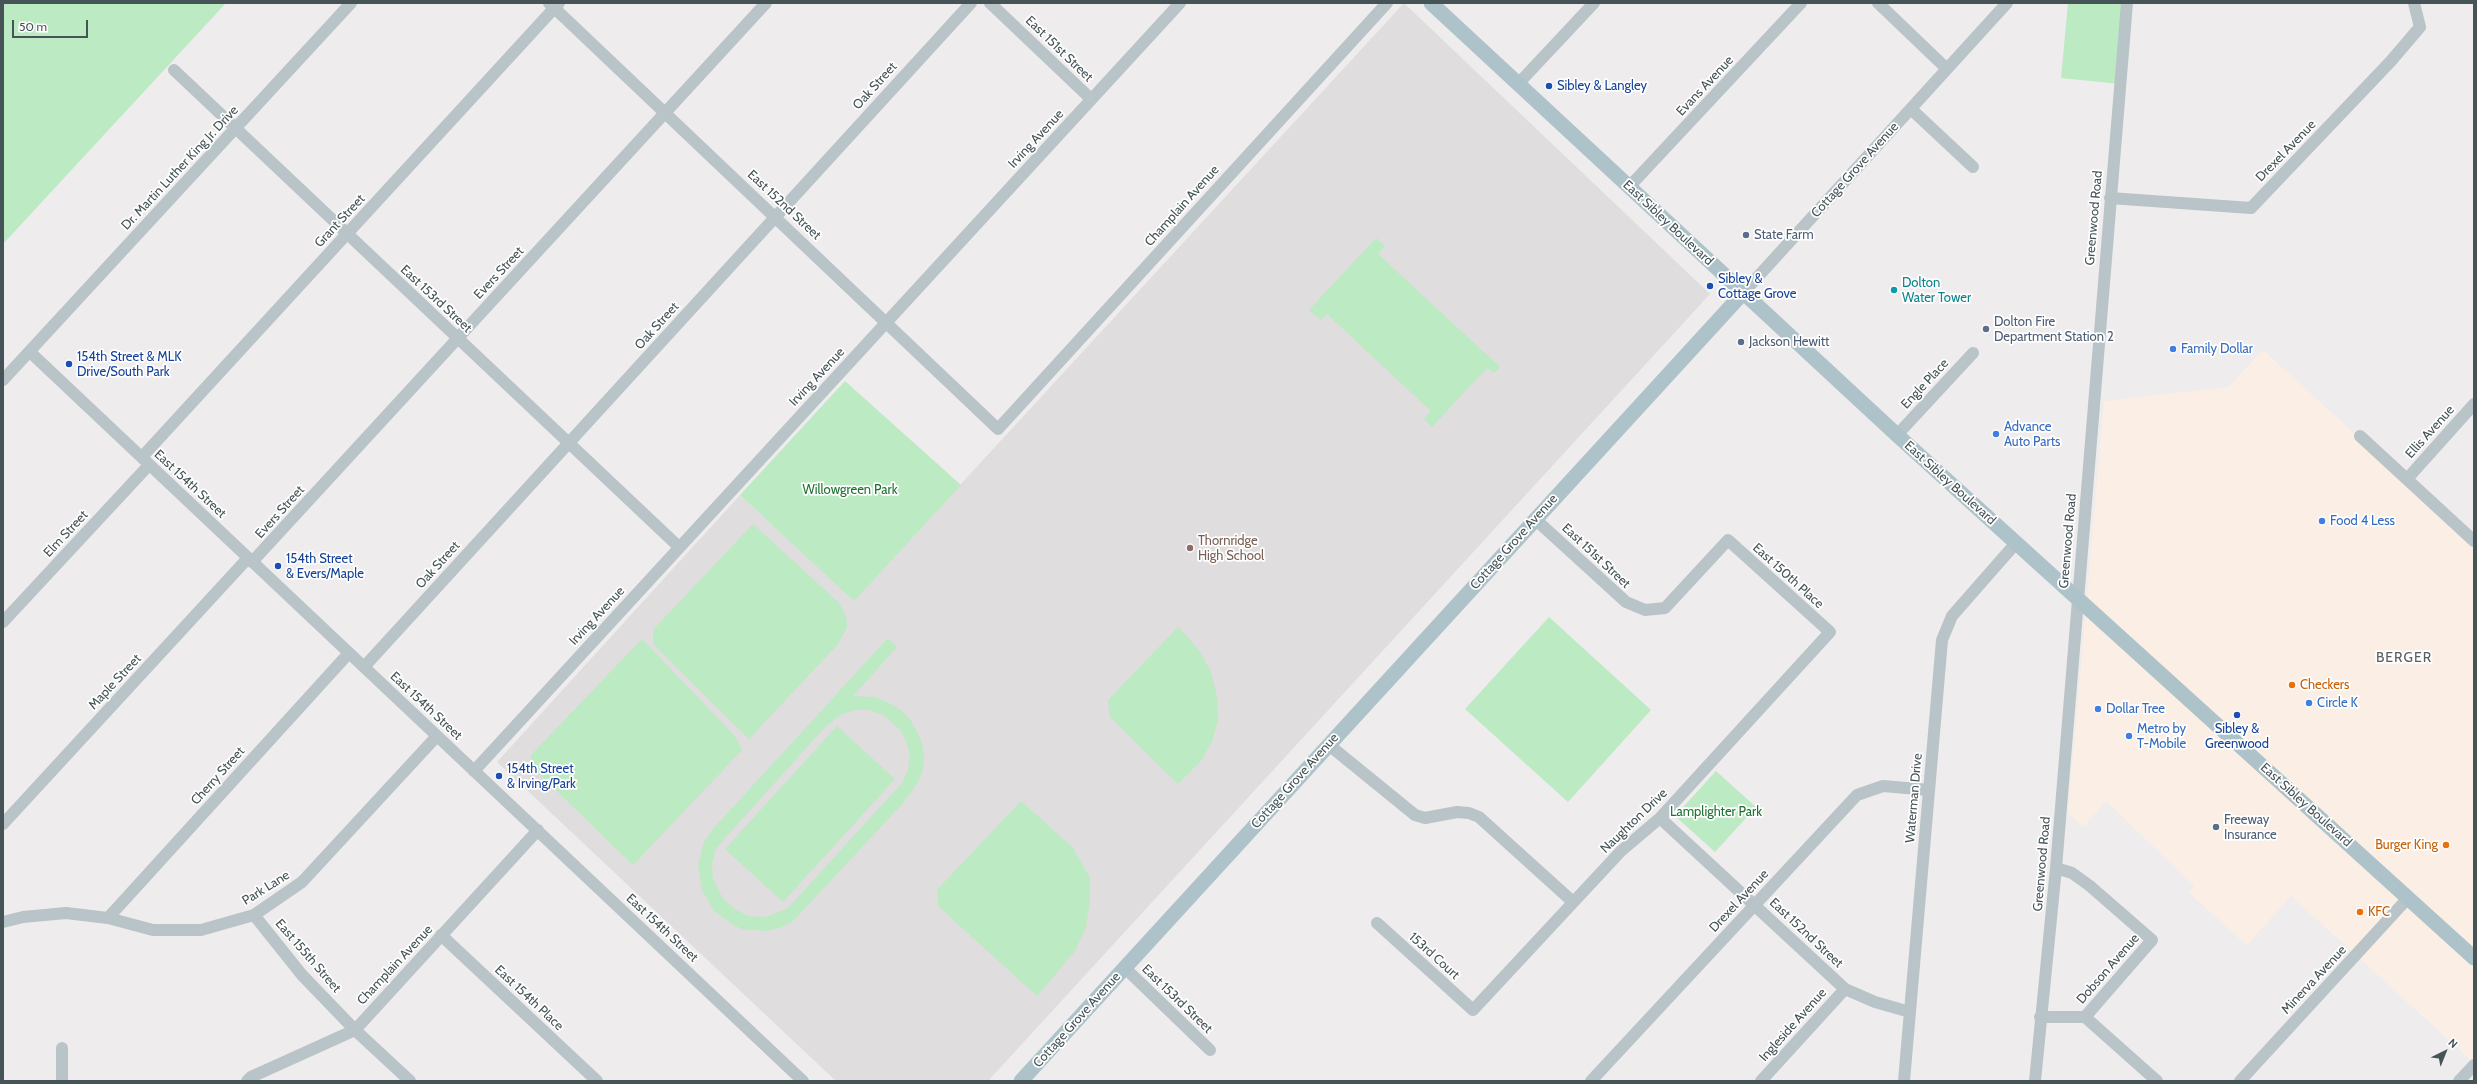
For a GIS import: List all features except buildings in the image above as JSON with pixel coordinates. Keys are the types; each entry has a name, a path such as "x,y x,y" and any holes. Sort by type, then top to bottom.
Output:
{"main road":[{"name":"East Sibley Boulevard","path":"1431,3 1897,435 2474,958"},
{"name":"Cottage Grove Avenue","path":"1021,1081 1743,293"}],"street":[{"name":"Dr. Martin Luther King Jr. Drive","path":"3,380 351,3"},
{"name":"Evers Street","path":"250,560 458,338 766,3"},
{"name":"Oak Street","path":"364,667 971,3"},
{"name":"East 151st Street","path":"990,3 1091,99"},
{"name":"Irving Avenue","path":"474,771 1180,3"},
{"name":"Champlain Avenue","path":"998,429 1387,3"},
{"path":"1518,84 1594,3"},
{"name":"Evans Avenue","path":"1629,187 1801,3"},
{"path":"1878,3 1947,69"},
{"name":"Cottage Grove Avenue","path":"1743,293 2007,3"},
{"name":"Greenwood Road","path":"2035,1081 2040,1017 2056,868 2127,3"},
{"name":"Drexel Avenue","path":"2110,198 2250,208 2391,61 2420,27 2414,3"},
{"name":"East 152nd Street","path":"554,5 998,429"},
{"name":"Grant Street","path":"145,461 554,5"},
{"name":"East 153rd Street","path":"174,70 680,547"},
{"path":"1911,109 1973,167"},
{"name":"East 154th Street","path":"30,352 803,1081"},
{"name":"Engle Place","path":"1897,435 1973,353"},
{"name":"Ellis Avenue","path":"2407,479 2474,404"},
{"path":"2360,436 2474,541"},
{"name":"Elm Street","path":"3,622 145,461"},
{"name":"East 151st Street","path":"1535,519 1626,602 1644,610 1665,608 1728,540"},
{"name":"East 150th Place","path":"1728,540 1830,632"},
{"name":"Waterman Drive","path":"1904,1081 1942,640 1952,616 2016,543"},
{"name":"Maple Street","path":"3,824 250,560"},
{"name":"Naughton Drive","path":"1473,1010 1621,851 1660,818 1830,632"},
{"name":"Cherry Street","path":"108,918 349,653"},
{"name":"Park Lane","path":"3,922 24,917 66,913 108,918 153,930 201,930 254,915 302,882 437,736"},
{"path":"1328,745 1415,815 1425,818 1457,812 1469,813 1479,818 1573,902"},
{"name":"Drexel Avenue","path":"1591,1081 1857,795 1883,786 1929,790"},
{"name":"East 152nd Street","path":"1660,818 1755,904 1845,989 1875,1002 1910,1012"},
{"name":"Champlain Avenue","path":"247,1081 251,1077 355,1030 538,830"},
{"name":"Dobson Avenue","path":"2056,868 2072,873 2090,886 2152,940 2085,1017"},
{"name":"Minerva Avenue","path":"2240,1081 2408,898"},
{"name":"East 155th Street","path":"254,915 302,975 355,1030 410,1081"},
{"name":"153rd Court","path":"1377,923 1473,1010"},
{"name":"East 154th Place","path":"441,935 597,1081"},
{"name":"East 153rd Street","path":"1125,968 1210,1050"},
{"name":"Ingleside Avenue","path":"1761,1081 1845,989"},
{"path":"2040,1017 2085,1017 2157,1081"},
{"path":"62,1048 62,1081"},
{"path":"2460,1081 2474,1065"}],"shaded area":[{"name":"Thornridge High School","path":"1404,3 1710,294 988,1081 836,1081 497,762 740,495 854,600"},
{"path":"2263,350 2474,543 2474,1063 2291,896 2247,945 2189,893 2194,886 2106,801 2083,827 2068,813 2104,401 2228,387"}],"green space":[{"path":"3,3 226,3 3,244"},
{"path":"2068,3 2127,3 2120,84 2061,78"},
{"path":"1376,238 1385,246 1378,254 1500,367 1494,373 1487,368 1432,427 1424,419 1431,411 1327,314 1321,320 1309,310"},
{"name":"Willowgreen Park","path":"845,381 961,485 854,601 740,495"},
{"path":"753,524 839,603 846,616 847,627 838,644 749,739 653,644 653,630"},
{"path":"1549,617 1651,710 1568,802 1465,709"},
{"path":"1178,627 1199,650 1211,672 1217,697 1218,720 1212,742 1200,762 1178,784 1110,717 1108,700"},
{"path":"888,638 897,647 853,696 874,697 901,710 911,721 921,740 924,755 923,769 918,782 905,801 793,921 780,928 765,931 742,929 735,926 714,911 702,890 698,865 704,842 712,830","holes":["855,710 869,710 884,715 900,730 907,743 910,756 908,770 902,783 789,907 764,917 748,916 735,909 723,899 713,879 712,864 716,848 826,726 842,714"]},
{"path":"642,639 735,736 742,750 633,865 532,767 531,755"},
{"path":"837,726 895,779 783,902 725,849"},
{"name":"Lamplighter Park","path":"1716,771 1756,807 1715,852 1675,816"},
{"path":"1021,801 1073,848 1090,878 1090,901 1086,927 1075,951 1037,996 938,906 937,890"}],"place":[{"name":"Sibley & Langley","path":"1549,86"},
{"name":"State Farm","path":"1746,235"},
{"name":"Sibley & Cottage Grove","path":"1710,286"},
{"name":"Dolton Water Tower","path":"1894,290"},
{"name":"Dolton Fire Department Station 2","path":"1986,329"},
{"name":"Jackson Hewitt","path":"1741,342"},
{"name":"Family Dollar","path":"2173,349"},
{"name":"154th Street & MLK Drive/South Park","path":"69,364"},
{"name":"Advance Auto Parts","path":"1996,434"},
{"name":"Food 4 Less","path":"2322,521"},
{"name":"Thornridge High School","path":"1190,548"},
{"name":"154th Street & Evers/Maple","path":"278,566"},
{"name":"Checkers","path":"2292,685"},
{"name":"Circle K","path":"2309,703"},
{"name":"Dollar Tree","path":"2098,709"},
{"name":"Sibley & Greenwood","path":"2237,715"},
{"name":"Metro by T-Mobile","path":"2129,736"},
{"name":"154th Street & Irving/Park","path":"499,776"},
{"name":"Freeway Insurance","path":"2216,827"},
{"name":"Burger King","path":"2446,845"},
{"name":"KFC","path":"2360,912"}],"district":[{"name":"BERGER","path":"2404,658"}]}
